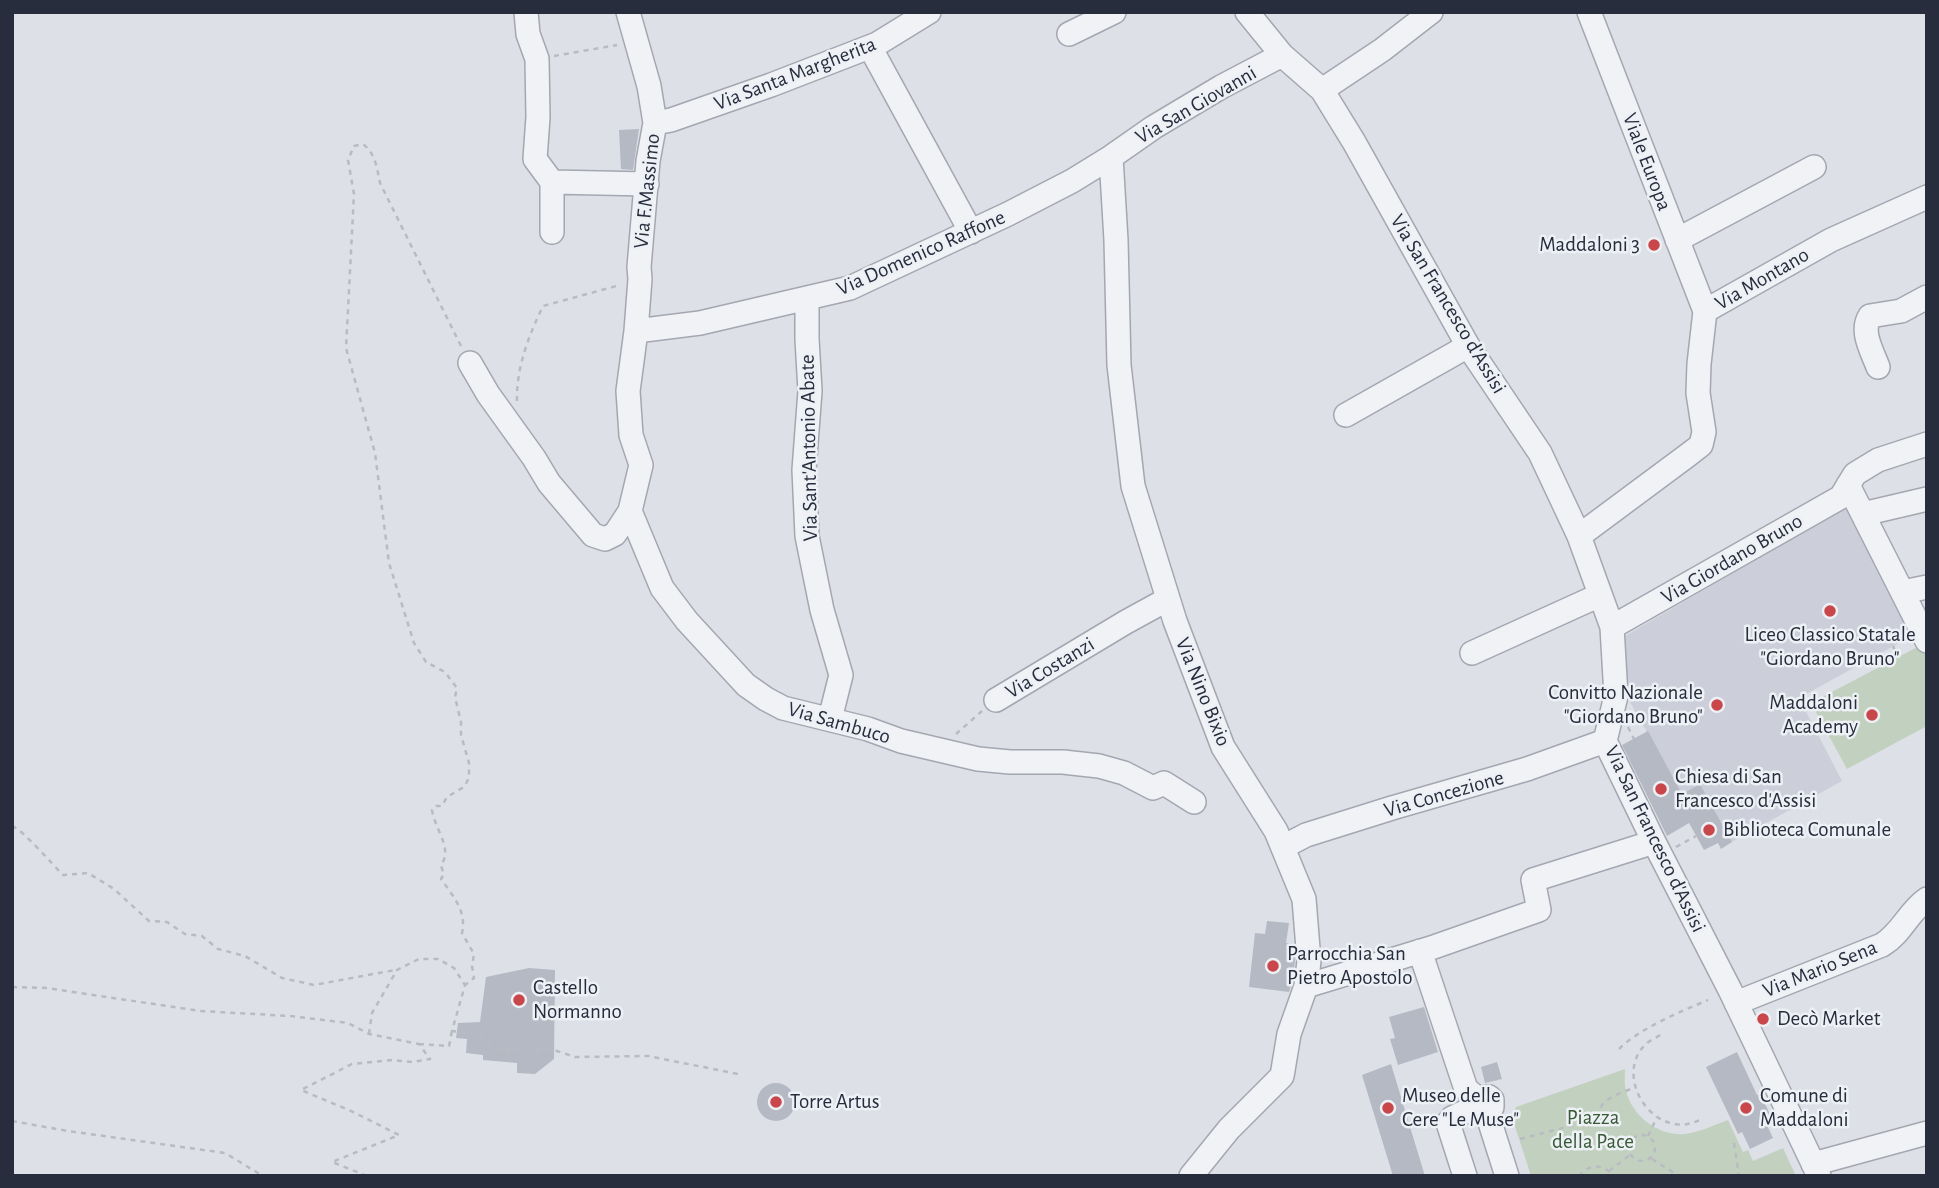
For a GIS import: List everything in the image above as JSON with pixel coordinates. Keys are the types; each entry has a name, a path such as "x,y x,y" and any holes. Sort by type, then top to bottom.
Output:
{"street":[{"path":"526,12 528,34 537,59 538,117 535,159 552,182 552,232"},
{"name":"Via F.Massimo","path":"628,12 649,86 655,123 648,161 636,331"},
{"name":"Via Santa Margherita","path":"655,123 671,120 771,85 870,47 929,12"},
{"path":"1069,34 1114,12"},
{"name":"Via San Francesco d'Assisi","path":"1247,12 1282,55 1322,90 1468,346 1540,453 1579,536 1612,627 1616,696 1605,741 1816,1170"},
{"path":"1322,90 1382,50 1431,12"},
{"name":"Viale Europa","path":"1588,12 1705,311"},
{"path":"870,47 971,232"},
{"name":"Via San Giovanni","path":"1111,157 1154,127 1221,87 1282,55"},
{"name":"Via Domenico Raffone","path":"636,331 700,323 850,288 971,232 1072,181 1111,157"},
{"name":"Via Nino Bixio","path":"1111,157 1119,365 1133,486 1168,599 1223,747 1276,831 1304,899 1309,961 1306,986 1289,1034 1282,1076 1229,1129 1191,1176"},
{"path":"1677,240 1814,167"},
{"path":"552,182 647,184"},
{"name":"Via Montano","path":"1579,536 1701,444 1704,432 1698,393 1705,311 1831,240 1927,197"},
{"path":"1878,367 1866,334 1866,323 1870,316 1901,311 1927,297"},
{"name":"Via Sant'Antonio Abate","path":"807,298 810,391 804,470 807,536 822,610 841,675 830,719"},
{"path":"470,363 549,483 593,536 605,539 614,534 630,511 641,465 631,435 628,391 636,331"},
{"path":"1346,415 1468,346"},
{"name":"Via Giordano Bruno","path":"1612,627 1841,496 1855,474 1878,460 1927,444"},
{"path":"1848,485 1927,641"},
{"path":"1863,514 1927,499"},
{"name":"Via Sambuco","path":"630,511 662,588 687,621 746,685 783,708 978,759 1099,766 1124,773 1153,788 1164,783 1194,802"},
{"path":"1903,593 1927,587"},
{"path":"1472,653 1600,595"},
{"name":"Via Costanzi","path":"996,700 1168,599"},
{"name":"Via Concezione","path":"1283,847 1306,835 1527,769 1605,741"},
{"path":"1306,986 1539,910 1533,880 1654,842"},
{"name":"Via Mario Sena","path":"1736,1003 1882,945 1894,938 1917,906 1927,899"},
{"path":"1420,951 1466,1089 1482,1104 1507,1176"},
{"path":"1465,1176 1448,1123 1452,1118 1482,1104"},
{"path":"1816,1170 1927,1133"}],"path":[{"path":"537,59 636,41"},
{"path":"12,986 47,988 200,1011 325,1020 348,1024 369,1034 419,1044 449,1046 465,985 474,978 474,954 462,933 465,922 461,908 441,879 444,874 441,866 446,855 432,810 436,806 442,806 447,797 464,787 469,778 469,763 455,697 457,688 445,672 426,662 414,643 389,563 375,453 346,348 355,194 348,160 354,146 363,144 375,158 380,183 470,363"},
{"path":"518,435 516,383 533,327 543,306 640,279"},
{"path":"1893,646 1898,657"},
{"name":"Via Costanzi","path":"942,750 957,733 996,700"},
{"path":"1625,723 1638,716"},
{"path":"12,826 20,829 63,875 88,873 114,889 149,921 167,922 185,934 202,936 218,949 245,956 282,978 314,985 397,970 419,959 438,959 454,968 465,985"},
{"path":"369,1034 372,1013 397,970"},
{"path":"1619,1049 1642,1032 1708,1000"},
{"path":"452,1031 477,1034 496,1049 554,1050 575,1057 648,1056 738,1074"},
{"path":"1660,1035 1646,1044 1637,1057 1635,1087 1642,1104 1657,1117 1673,1124 1685,1125 1702,1119"},
{"path":"367,1176 332,1162 399,1135 301,1090 352,1064 430,1059 419,1044"},
{"path":"1520,1139 1590,1121 1598,1116 1603,1104 1635,1087"},
{"path":"1648,1136 1657,1117"},
{"path":"12,1121 225,1153 263,1176"},
{"path":"1640,1135 1648,1136 1655,1146 1650,1158 1640,1161 1630,1155 1629,1146 1632,1139 1640,1135"},
{"path":"1734,1143 1739,1176"},
{"path":"1609,1171 1630,1155"},
{"path":"1650,1158 1679,1176"},
{"path":"1579,1176 1590,1167 1597,1166 1609,1171 1613,1176"}],"shaded area":[{"name":"Convitto Nazionale \"Giordano Bruno\"","path":"1850,505 1919,632 1799,698 1842,781 1732,842 1700,784 1682,794 1635,711 1625,693 1618,640"}],"green space":[{"name":"Maddaloni Academy","path":"1921,645 1927,655 1927,726 1847,769 1811,703"},
{"name":"Piazza della Pace","path":"1625,1069 1625,1086 1629,1100 1648,1123 1665,1132 1685,1134 1728,1120 1743,1152 1748,1150 1753,1161 1783,1148 1796,1176 1531,1176 1512,1117 1516,1107"}],"building":[{"path":"639,129 633,170 621,169 619,130"},
{"name":"Chiesa di San Francesco d'Assisi","path":"1648,731 1682,794 1700,784 1732,842 1721,849 1718,843 1704,850 1689,823 1667,836 1622,745"},
{"name":"Parrocchia San Pietro Apostolo","path":"1267,921 1289,923 1286,943 1294,944 1295,961 1289,992 1249,987 1255,933 1265,934"},
{"name":"Castello Normanno","path":"529,968 555,970 554,1059 535,1074 517,1073 517,1063 483,1060 483,1055 466,1053 467,1039 456,1038 458,1023 480,1022 486,977"},
{"path":"1424,1007 1438,1052 1398,1065 1390,1039 1395,1038 1389,1017"},
{"name":"Comune di Maddaloni","path":"1737,1052 1757,1095 1760,1094 1771,1116 1764,1119 1773,1138 1750,1149 1742,1132 1738,1134 1706,1067"},
{"path":"1497,1062 1502,1079 1485,1083 1481,1067"},
{"name":"Museo delle Cere \"Le Muse\"","path":"1391,1064 1425,1176 1393,1176 1362,1075"},
{"name":"Torre Artus","path":"776,1083 789,1089 795,1102 789,1115 776,1121 763,1115 757,1102 763,1089"}],"place":[{"name":"Maddaloni 3","path":"1654,245"},
{"name":"Liceo Classico Statale \"Giordano Bruno\"","path":"1830,611"},
{"name":"Convitto Nazionale \"Giordano Bruno\"","path":"1717,705"},
{"name":"Maddaloni Academy","path":"1872,715"},
{"name":"Chiesa di San Francesco d'Assisi","path":"1661,789"},
{"name":"Biblioteca Comunale","path":"1709,830"},
{"name":"Parrocchia San Pietro Apostolo","path":"1273,966"},
{"name":"Castello Normanno","path":"519,1000"},
{"name":"Decò Market","path":"1763,1019"},
{"name":"Torre Artus","path":"776,1102"},
{"name":"Museo delle Cere \"Le Muse\"","path":"1388,1108"},
{"name":"Comune di Maddaloni","path":"1746,1108"}]}
